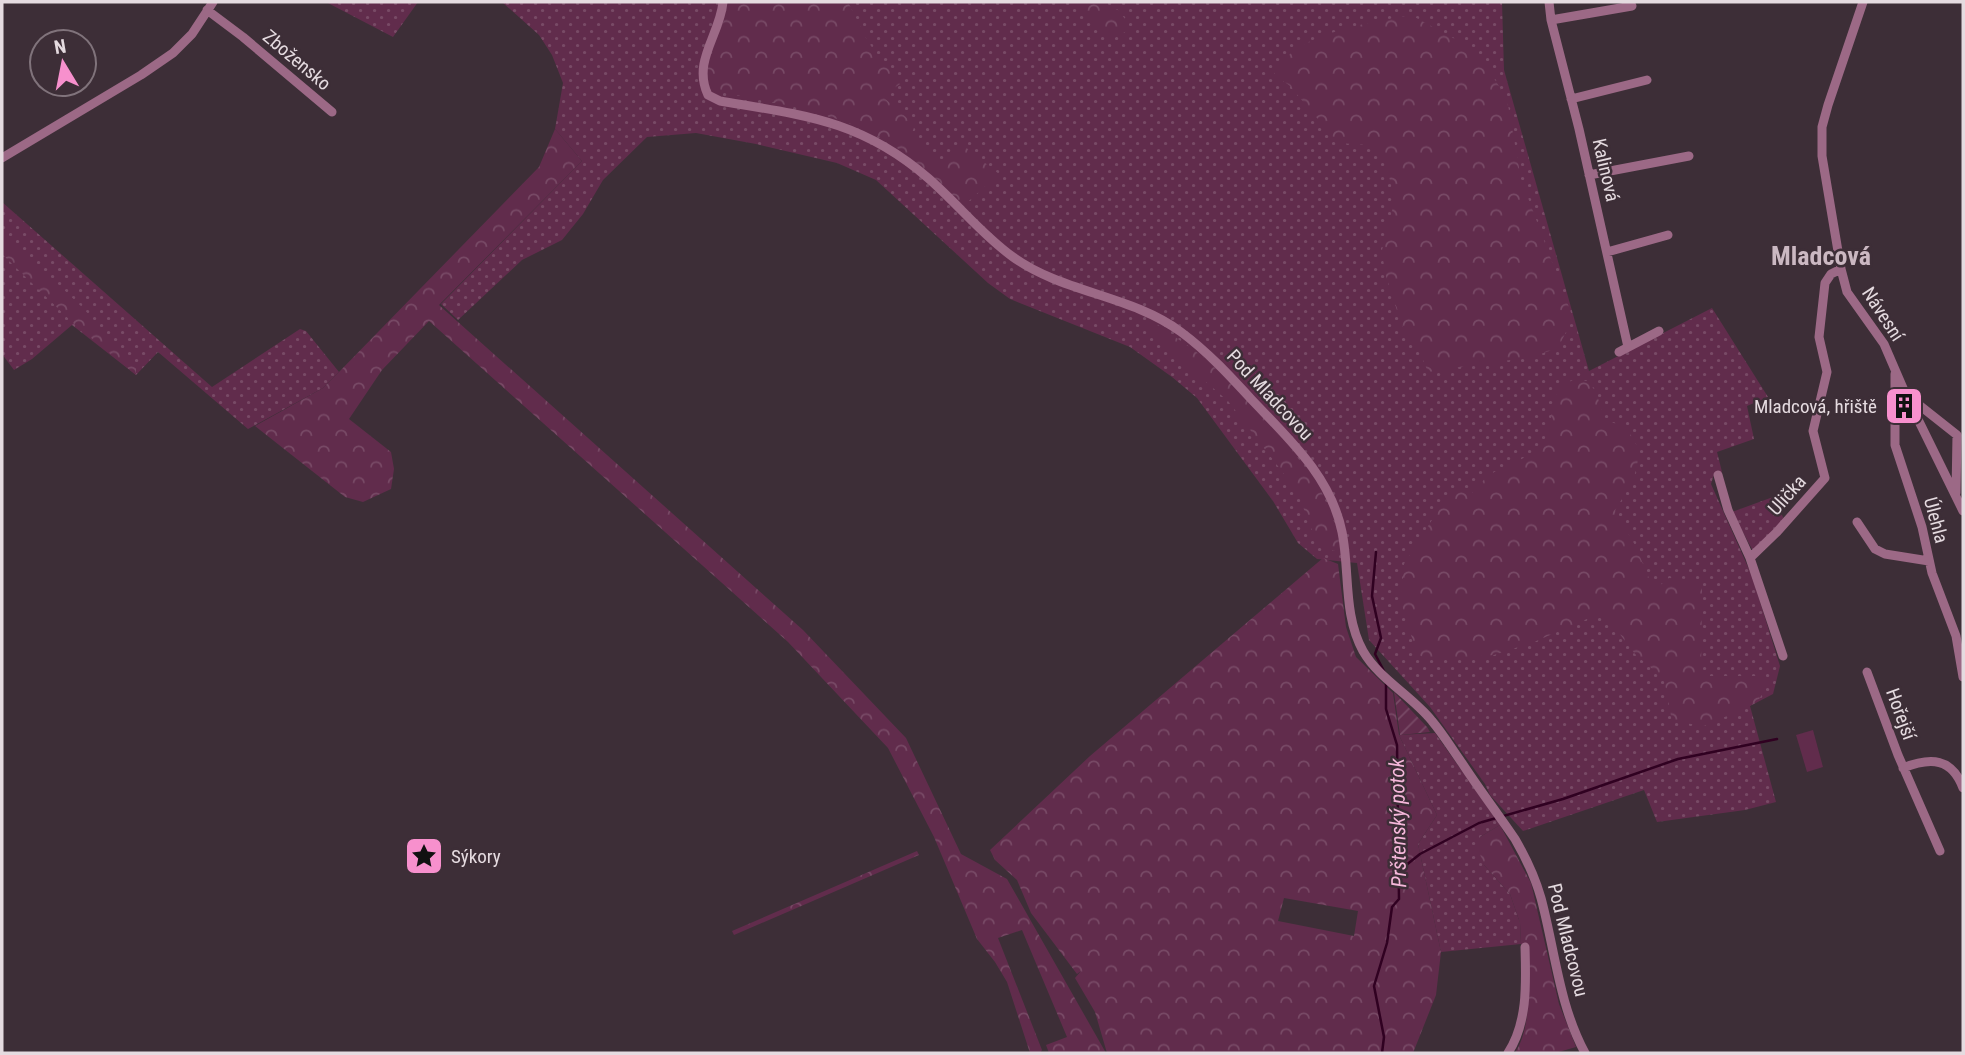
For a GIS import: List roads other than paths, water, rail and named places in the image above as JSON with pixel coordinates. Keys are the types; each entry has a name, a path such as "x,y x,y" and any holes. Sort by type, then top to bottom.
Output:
{"street":[{"name":"Pod Mladcovou","path":"723,2 702,67 702,83 708,96 720,101 830,121 867,136 928,177 1009,254 1025,265 1050,277 1121,302 1181,332 1215,361 1296,447 1325,487 1342,534 1346,584 1357,638 1365,654 1432,721 1524,855 1541,897 1563,997 1582,1053"},
{"name":"Kalinová","path":"1549,2 1551,20 1607,253 1624,349 1659,331"},
{"name":"Návesní","path":"1863,2 1822,127 1822,156 1841,269 1847,292 1878,332 1963,511"},
{"name":"Zbožensko","path":"2,158 173,53 192,34 210,6 332,112"},
{"path":"1551,20 1632,6"},
{"path":"1571,99 1647,80"},
{"path":"1589,175 1689,156"},
{"path":"1607,253 1668,235"},
{"name":"Ulička","path":"1750,558 1824,481 1825,471 1813,431 1827,372 1819,337 1826,280 1841,269"},
{"name":"Úlehla","path":"1895,370 1895,445 1922,527 1929,561 1956,636 1963,677"},
{"path":"1906,395 1960,433 1959,499"},
{"path":"1718,475 1728,510 1750,558 1783,656"},
{"path":"1857,522 1875,550 1929,561"},
{"name":"Hořejší","path":"1867,672 1903,768 1941,851"},
{"name":"Hořejší","path":"1903,768 1931,762 1942,763 1956,771 1963,788"},
{"path":"1508,1053 1518,1037 1523,1018 1525,947"}],"waterway":[{"name":"Prštenský potok","path":"1376,552 1372,596 1381,638 1375,654 1385,673"},
{"name":"Prštenský potok","path":"1382,1053 1384,1037 1374,986 1387,943 1392,907 1399,899 1397,745 1386,709 1386,683"},
{"path":"1400,870 1420,854 1479,823 1563,799 1678,759 1777,739"}],"place":[{"name":"Mladcová, hřiště","path":"1904,406"},
{"name":"Sýkory","path":"424,856"}],"district":[{"name":"Mladcová","path":"1821,256"}]}
